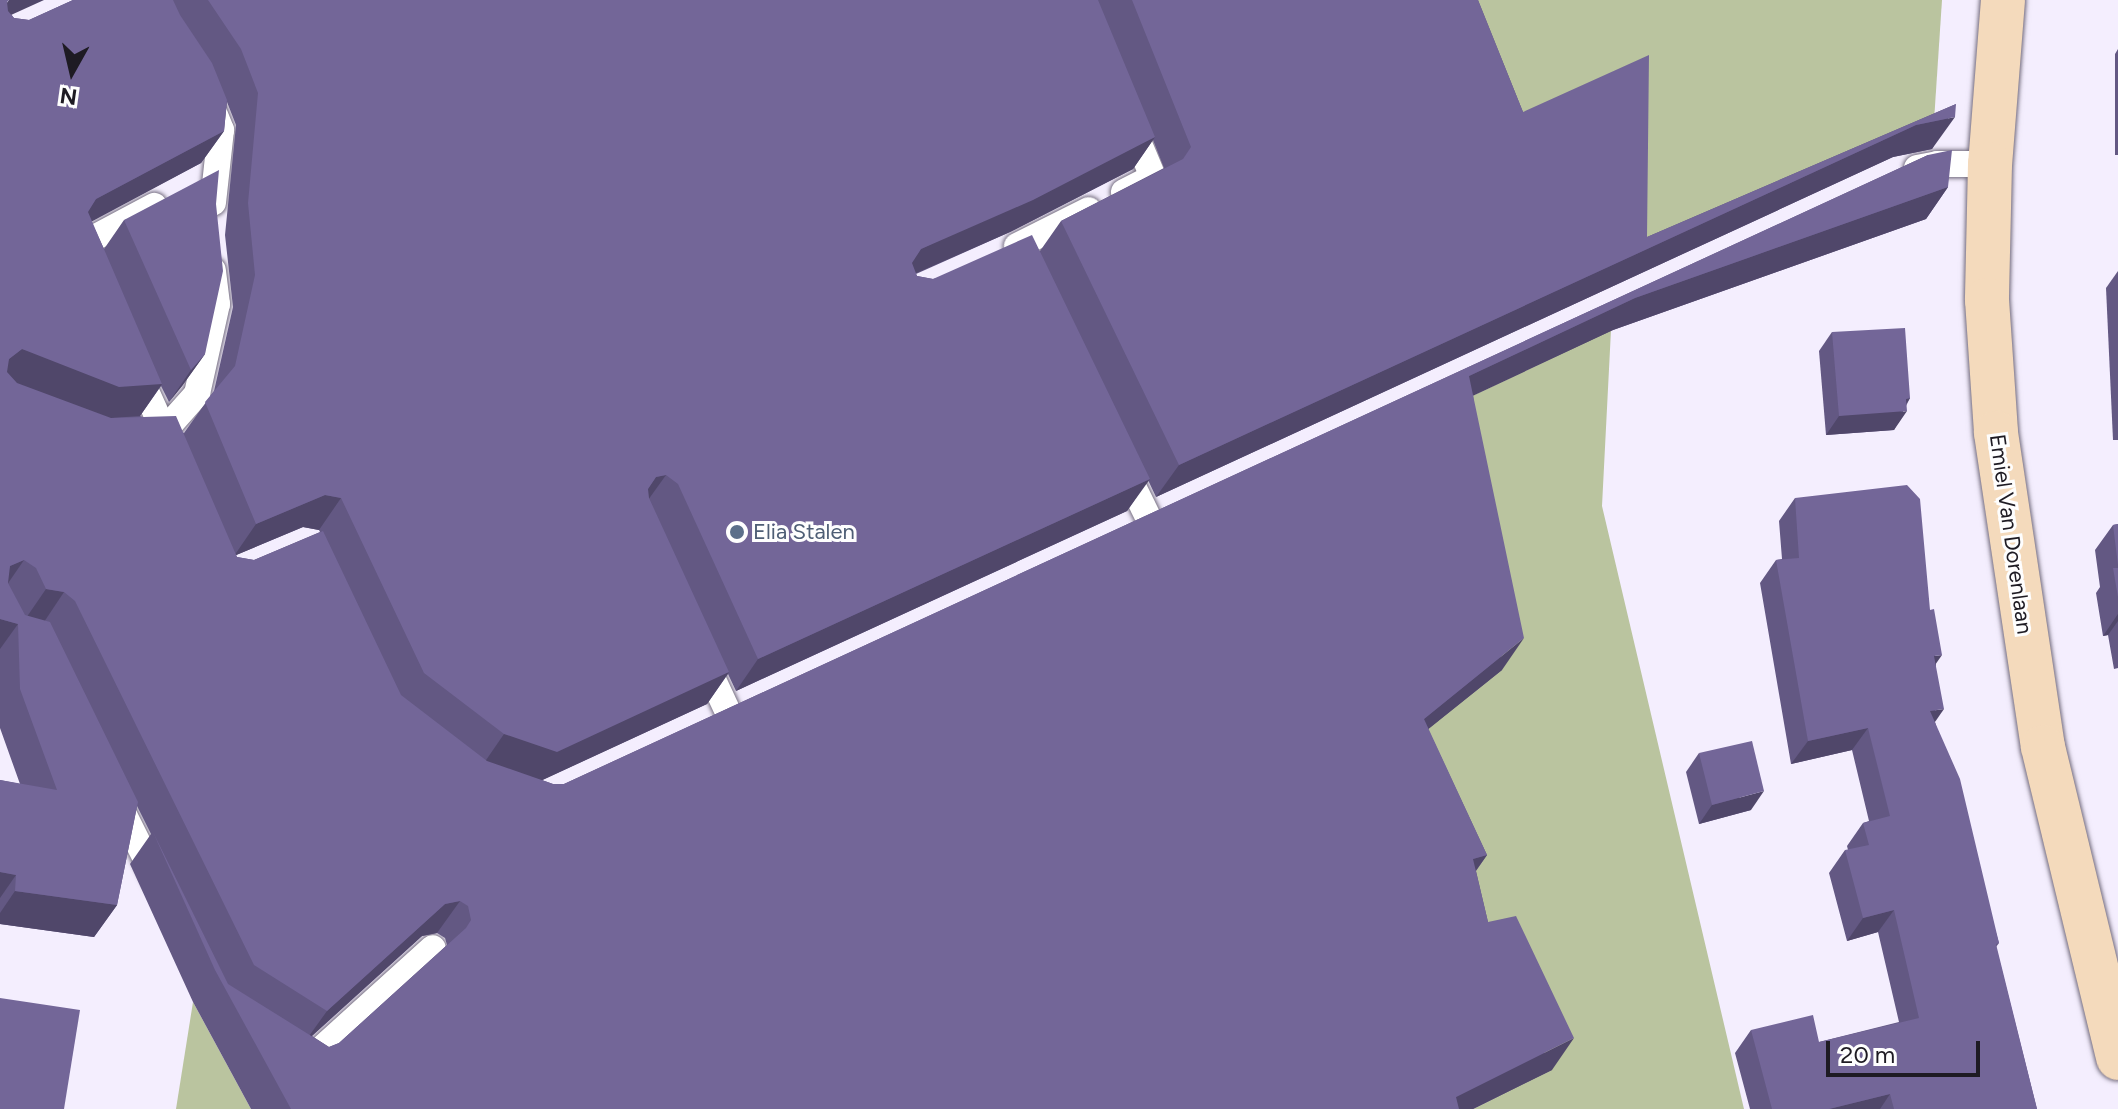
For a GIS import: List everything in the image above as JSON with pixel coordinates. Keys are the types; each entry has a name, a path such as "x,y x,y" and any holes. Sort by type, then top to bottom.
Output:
{"street":[{"name":"Emiel Van Dorenlaan","path":"2003,0 1990,164 1987,300 1996,433 2011,551 2043,747 2118,1058"}],"lane":[{"path":"122,433 164,431 197,394 217,304 210,242 221,130 204,87"},
{"path":"989,259 1153,177 1123,103"},
{"path":"1888,178 1937,164 1990,164"},
{"path":"100,288 81,245 217,173"},
{"path":"1017,246 1031,274"},
{"path":"126,345 182,475"},
{"path":"1114,446 1148,517"},
{"path":"1119,530 1176,504"},
{"path":"694,638 727,710"},
{"path":"700,723 756,696"},
{"path":"108,782 170,909"},
{"path":"281,1047 306,1063 433,948"}],"green space":[{"path":"1443,0 1942,0 1933,136 1625,269 1500,144"},
{"path":"1611,330 1602,506 1744,1109 1473,1109 1552,1069 1401,751 1447,408"},
{"path":"193,1002 251,1109 176,1109"}],"building":[{"path":"0,0 9,0 8,11 14,18 29,20 73,0 173,0 212,63 227,100 224,131 96,199 88,212 162,384 119,387 22,349 9,359 7,372 17,383 111,418 176,416 237,557 254,560 323,531 401,695 487,761 553,784 564,784 1928,155 1952,150 1948,187 1635,298 1469,376 1524,638 1424,719 1487,855 1473,859 1488,922 1516,916 1574,1038 1456,1097 1459,1109 291,1109 215,970 153,832 228,984 329,1047 339,1043 466,928 471,920 468,906 460,901 445,904 327,1011 254,965 75,601 64,592 46,589 36,568 24,560 10,566 8,583 25,615 50,622 138,802 117,905 15,891 16,875 0,872 0,780 57,790 20,689 18,624 0,619"},
{"path":"208,0 1098,0 1155,137 1033,200 921,249 912,263 917,276 933,279 1032,235 1150,479 758,659 678,484 666,475 656,477 648,489 649,498 729,672 557,752 504,734 424,673 341,498 325,495 256,524 205,402 235,366 255,275 248,203 258,93 241,49"},
{"path":"1132,0 1478,0 1523,112 1649,55 1647,237 1956,104 1955,117 1916,125 1179,465 1061,221 1183,159 1191,147"},
{"path":"219,170 216,204 223,271 205,354 191,370 124,220"},
{"path":"1905,328 1910,398 1906,399 1907,411 1839,416 1832,332"},
{"path":"1907,485 1920,499 1930,610 1934,609 1942,655 1934,656 1944,709 1930,711 1960,779 1999,943 1996,944 2037,1109 1894,1109 1890,1094 1829,1109 1772,1109 1751,1030 1813,1015 1819,1042 1919,1018 1894,910 1863,918 1845,850 1869,845 1863,823 1890,816 1868,728 1808,741 1776,560 1799,558 1795,498"},
{"path":"2118,524 2118,565 2113,525"},
{"path":"2113,568 2118,568 2118,597"},
{"path":"1752,741 1764,791 1712,805 1699,753"},
{"path":"0,998 80,1010 64,1109 0,1109"}],"place":[{"name":"Elia Stalen","path":"737,532"}]}
